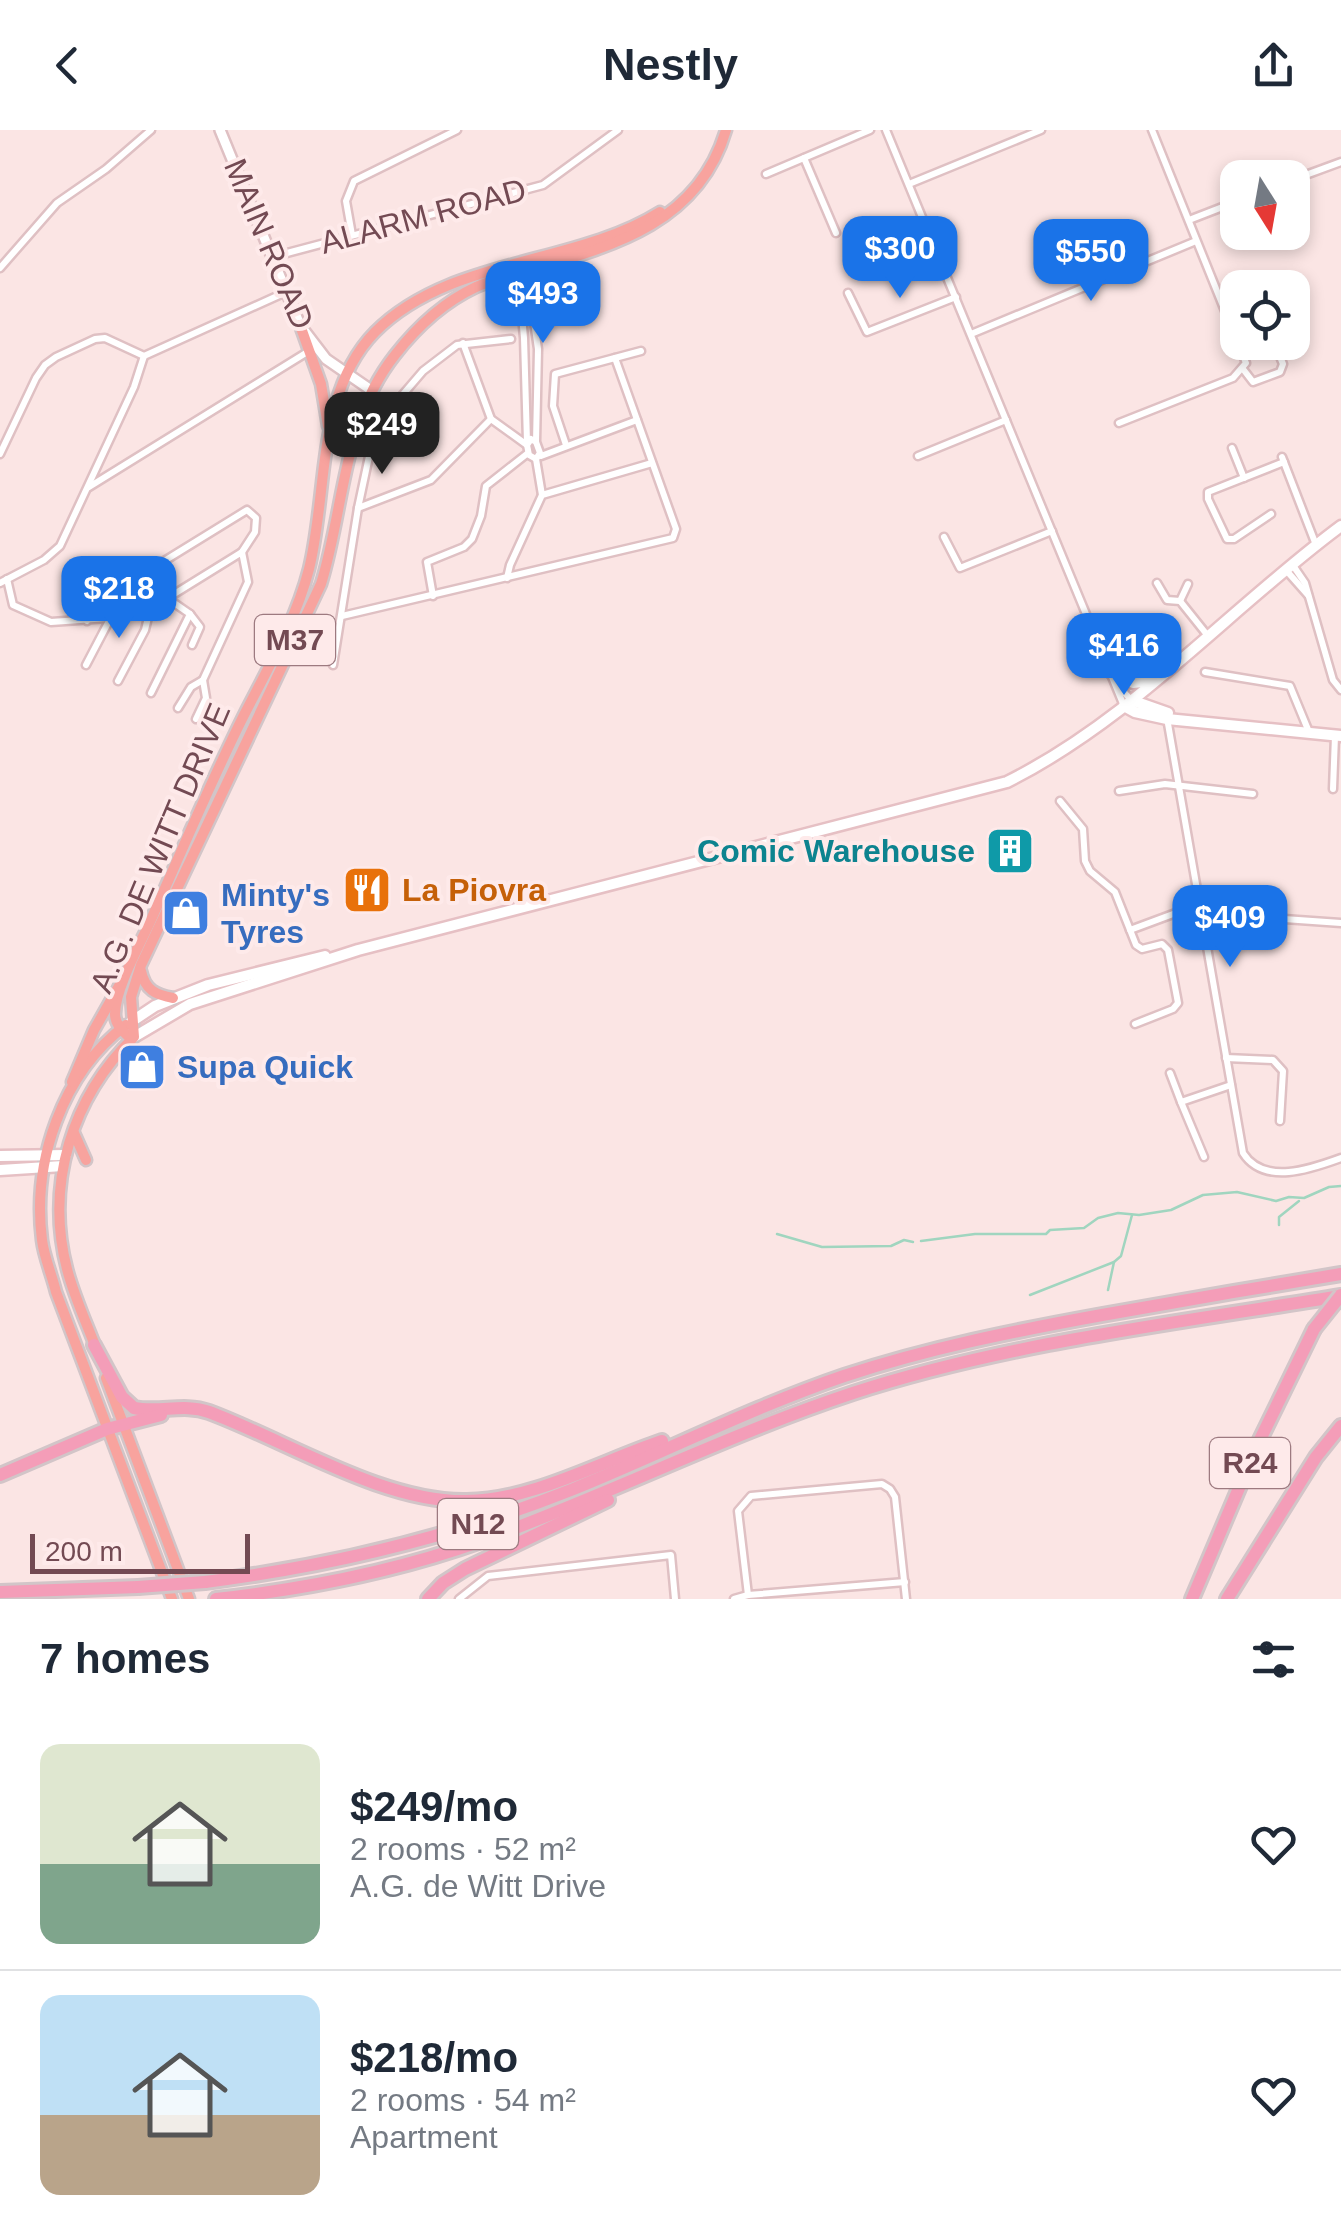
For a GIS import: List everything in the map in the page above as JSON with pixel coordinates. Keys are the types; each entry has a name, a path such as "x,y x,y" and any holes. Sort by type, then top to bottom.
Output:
{"highway":[{"name":"N12","path":"0,1592 204,1582 389,1549 482,1522 572,1489 736,1416 862,1370 977,1338 1341,1274"},
{"name":"N12","path":"216,1599 308,1586 476,1543 853,1393 980,1359 1341,1296"},
{"name":"R24","path":"1192,1599 1256,1448 1314,1330 1341,1296"},
{"path":"94,1345 128,1404 149,1410 200,1409 408,1494 468,1502 536,1488 736,1416"},
{"path":"0,1474 123,1424 200,1409"},
{"name":"R24","path":"1227,1599 1316,1457 1341,1426"},
{"path":"428,1599 443,1583 466,1569 713,1447"}],"main road":[{"name":"A.G. DE WITT DRIVE","path":"289,639 309,570 329,442 347,373 373,334 402,309 444,288 576,256 633,237 674,209 707,172 723,130"},
{"name":"A.G. DE WITT DRIVE","path":"132,1038 121,1029 115,1014 128,972 325,570 352,436 370,390 408,339 440,310 475,288 656,215 679,197 702,170 723,130"},
{"path":"532,297 543,274 576,256"},
{"path":"300,325 324,396 329,442"},
{"path":"189,1599 74,1290 62,1242 64,1160 72,1127 83,1104 132,1038 190,1004 356,950 1007,782 1051,759 1128,703 1341,526"},
{"path":"1112,677 1134,683 1154,681"},
{"path":"1128,703 1166,716"},
{"path":"1128,703 1153,717"},
{"path":"1101,723 1166,716 1338,736"},
{"name":"A.G. DE WITT DRIVE","path":"132,1038 131,998 174,881"},
{"path":"58,1116 98,1053 121,1029 173,998 292,962 356,950"},
{"path":"140,965 142,978 150,989 173,998"},
{"path":"128,972 94,1030 58,1116 44,1168 42,1242 56,1292 172,1599"},
{"path":"72,1127 86,1160"},
{"path":"0,1156 46,1154 64,1160"},
{"path":"0,1170 44,1168 64,1160"}],"street":[{"path":"0,268 57,204 106,170 151,130"},
{"name":"MAIN ROAD","path":"220,130 300,325 326,359 370,390"},
{"path":"352,234 346,201 354,181 457,130"},
{"name":"ALARM ROAD","path":"272,257 542,185 618,130"},
{"path":"766,174 870,130"},
{"path":"886,130 1112,677 1128,703"},
{"path":"909,184 1041,130"},
{"path":"1152,130 1244,366 1254,382 1280,372 1282,360"},
{"path":"804,158 836,233"},
{"path":"1310,173 1341,162"},
{"path":"1189,220 1220,208"},
{"path":"971,334 1196,240"},
{"path":"507,578 542,495 536,442 538,349 532,297 522,268"},
{"path":"522,268 527,447"},
{"path":"87,621 96,603 247,510 256,518 256,526 242,552 150,609 110,620 87,621 51,622 10,601 4,581 54,553 102,456 144,356 286,292"},
{"path":"848,293 867,332 956,298"},
{"path":"0,454 36,378 56,357 95,338 105,338 144,356"},
{"path":"333,665 358,508 381,420 423,371 463,343 510,339"},
{"path":"463,343 490,419 538,458"},
{"path":"86,488 309,351"},
{"path":"566,445 553,406 555,374 641,351"},
{"path":"342,616 673,538 676,529 615,358"},
{"path":"1119,423 1233,378 1244,366"},
{"path":"525,404 538,404"},
{"path":"358,508 431,480 490,419"},
{"path":"538,458 636,420"},
{"path":"918,456 1006,420"},
{"path":"433,596 428,562 469,544 478,526 486,486 533,439 536,442"},
{"path":"1232,448 1244,478"},
{"path":"102,456 115,470"},
{"path":"1271,514 1234,539 1224,538 1208,492 1282,460 1316,545"},
{"path":"542,495 652,463"},
{"path":"944,537 960,568 1052,531"},
{"path":"196,719 206,698 203,680 248,582 242,552"},
{"path":"1289,566 1309,596 1333,680 1341,690"},
{"path":"1157,584 1167,600 1180,601 1208,636"},
{"path":"1180,601 1188,584"},
{"path":"167,598 190,614 200,627 192,645"},
{"path":"118,681 145,630 150,609"},
{"path":"151,693 190,614"},
{"path":"86,664 110,620"},
{"path":"1205,672 1290,686 1310,733"},
{"path":"178,708 191,687 203,680"},
{"path":"1166,716 1243,1153 1254,1166 1280,1173 1317,1167 1341,1158"},
{"path":"1333,790 1338,736"},
{"path":"1119,792 1165,784 1253,794"},
{"path":"1060,800 1083,829 1085,861 1090,871 1115,892 1136,945 1142,950 1157,944 1166,946 1178,1000 1173,1008 1134,1024"},
{"path":"1130,930 1200,904"},
{"path":"1201,914 1341,924"},
{"path":"1226,1058 1273,1060 1279,1064 1280,1121"},
{"path":"1170,1073 1204,1158"},
{"path":"1182,1102 1231,1085"},
{"path":"748,1595 738,1511 746,1499 882,1484 895,1497 906,1599"},
{"path":"459,1599 488,1576 671,1555 675,1599"},
{"path":"734,1599 905,1582"}],"waterway":[{"path":"921,1241 975,1234 1046,1234 1050,1230 1084,1228 1098,1218 1118,1213 1139,1215 1171,1210 1203,1195 1237,1192 1276,1201 1304,1198 1341,1186"},
{"path":"1279,1225 1279,1217 1299,1201"},
{"path":"1030,1295 1114,1262 1121,1256 1132,1215"},
{"path":"777,1234 822,1247 913,1242"},
{"path":"1108,1290 1114,1262"}],"place":[{"name":"Comic Warehouse","path":"1010,851"},
{"name":"La Piovra","path":"367,890"},
{"name":"Minty's Tyres","path":"186,913"},
{"name":"Supa Quick","path":"142,1067"}]}
